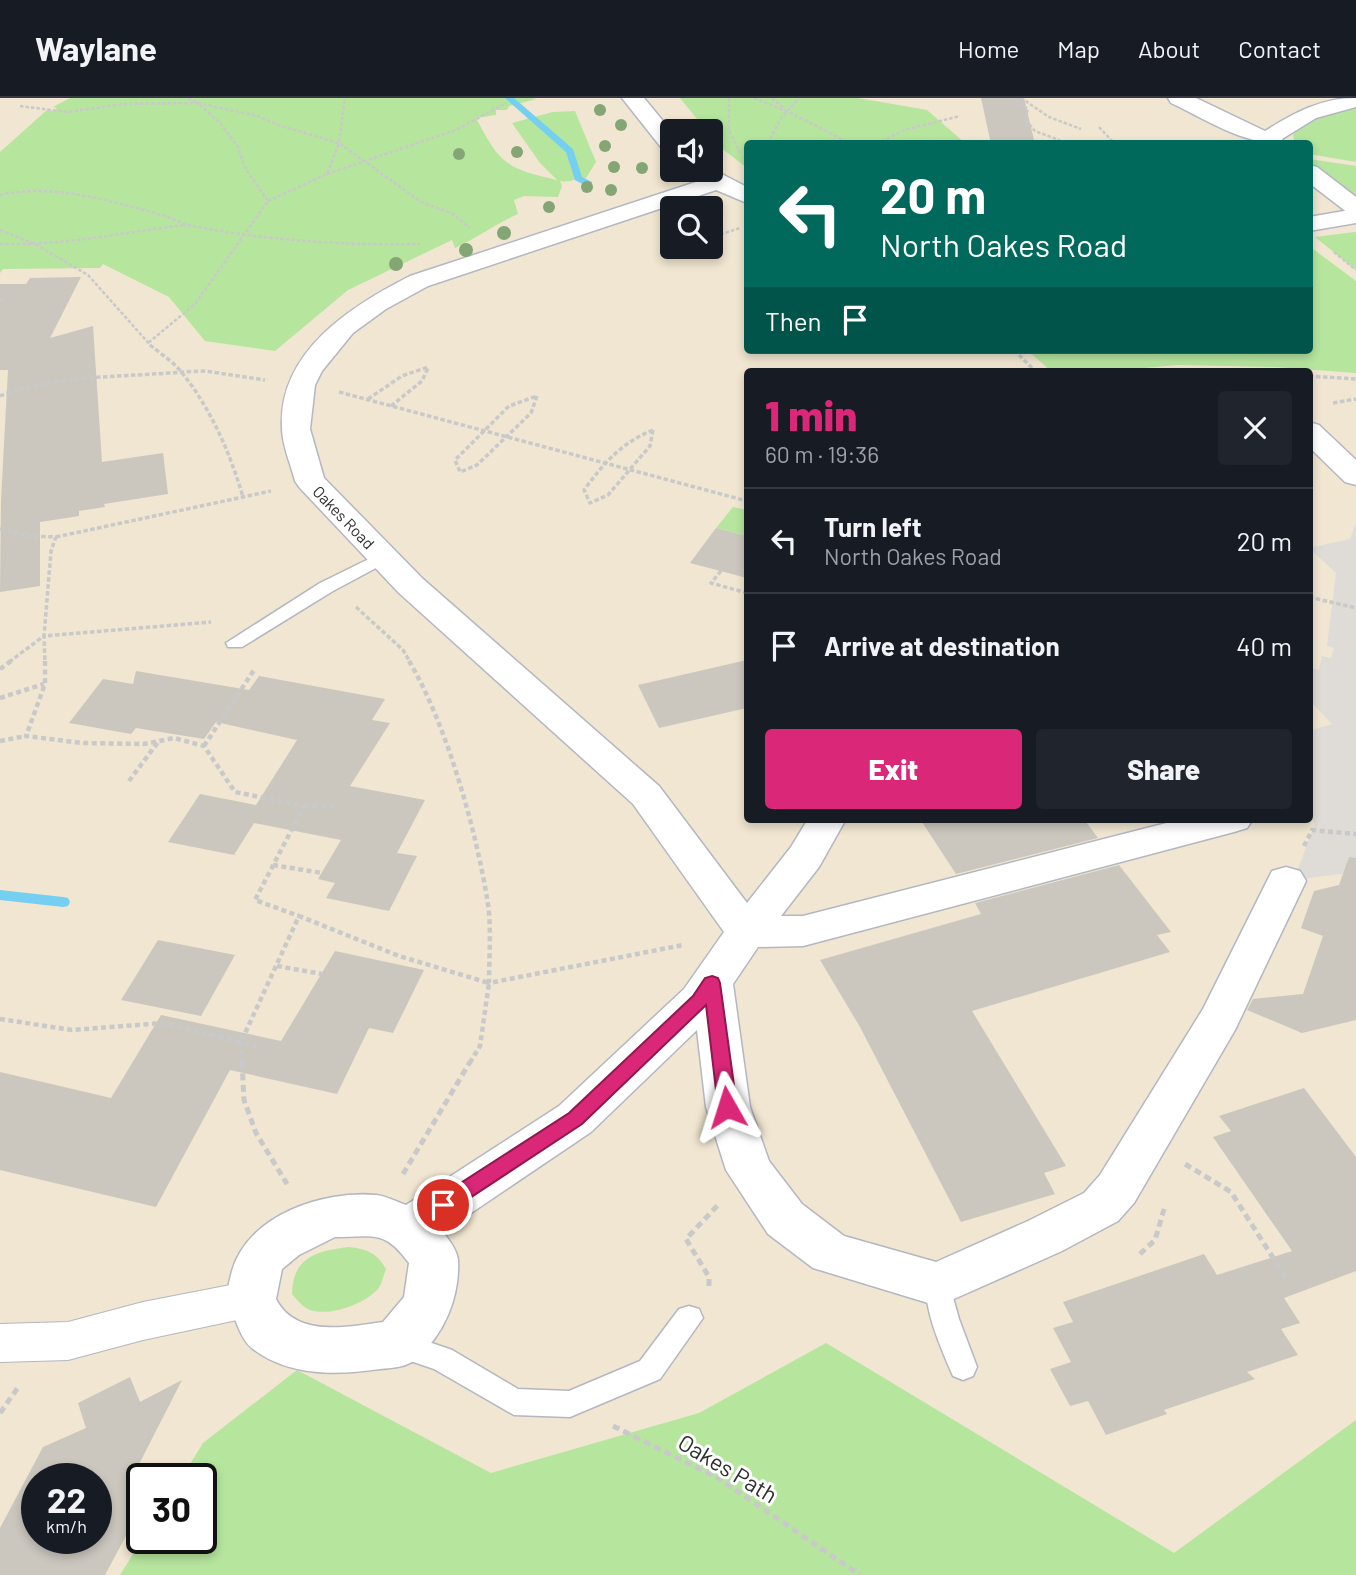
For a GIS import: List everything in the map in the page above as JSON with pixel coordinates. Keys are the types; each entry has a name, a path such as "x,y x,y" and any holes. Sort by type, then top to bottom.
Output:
{"street":[{"path":"633,98 660,131"},
{"path":"1178,98 1268,140"},
{"path":"1272,140 1308,113 1356,101"},
{"path":"1313,175 1356,208"},
{"name":"Oakes Road","path":"691,182 397,291 344,327 330,340 301,385 296,429 310,481 411,586 646,795 746,932"},
{"path":"719,182 744,194"},
{"path":"1313,223 1356,216"},
{"path":"1313,435 1356,476"},
{"path":"395,1222 434,1258 428,1306 397,1344 343,1351 305,1349 269,1331 251,1300 261,1260 278,1243 311,1224 334,1216 395,1222 575,1119 699,1001 746,932 804,857 825,823"},
{"path":"746,932 803,931 1219,823"},
{"path":"712,983 727,1107 749,1170 785,1219 830,1253 938,1284 1045,1237 1101,1207 1117,1189 1220,1017 1286,881"},
{"path":"0,1343 68,1341 143,1321 251,1300"}],"lane":[{"path":"235,643 281,617 315,593 383,557"},
{"path":"938,1284 945,1319 963,1367"},
{"path":"397,1344 442,1359 514,1402 570,1404 650,1370 689,1318"}],"path":[{"path":"188,98 198,103 221,124 238,147 244,166 268,201"},
{"path":"327,174 339,143 345,98"},
{"path":"729,98 729,130 737,150 744,155"},
{"path":"754,98 788,111 843,140"},
{"path":"772,98 788,111"},
{"path":"770,140 781,118 799,98"},
{"path":"1010,98 1028,109 1025,118 1034,130 1042,136 1059,140"},
{"path":"1021,98 1049,117 1081,129"},
{"path":"20,106 67,112 124,104 198,103 258,116 278,125 339,143 421,202 453,214 467,227 520,246"},
{"path":"148,343 181,318 195,303 268,201 327,174 456,130 506,103"},
{"path":"885,140 905,130 960,116"},
{"path":"1098,127 1111,140"},
{"path":"0,195 14,192 48,192 100,198 188,225 243,234 383,245 418,244 458,250 481,259"},
{"path":"0,244 36,244 188,225"},
{"path":"723,234 744,226"},
{"path":"0,230 36,244 88,275 148,343 182,372 209,412 232,458 243,497"},
{"path":"1018,354 1032,368"},
{"path":"368,400 402,376 428,367 422,381 391,406"},
{"path":"0,397 17,389 44,384 182,372 205,372 268,380"},
{"path":"1313,376 1356,379"},
{"path":"337,391 744,501"},
{"path":"537,396 531,413 477,466 460,472 456,460 483,430 509,406 537,396"},
{"path":"1324,405 1356,400"},
{"path":"653,430 650,446 629,469 608,495 590,503 584,491 605,463 628,439 653,430"},
{"path":"0,529 32,536 56,537 310,481"},
{"path":"26,736 45,684 44,636 51,551 56,537"},
{"path":"721,571 711,583 744,592"},
{"path":"1313,598 1356,608"},
{"path":"355,607 403,650 420,679 460,784 488,900 489,983 480,1046 395,1222"},
{"path":"0,670 44,636 281,617"},
{"path":"204,746 258,663 235,643"},
{"path":"0,698 45,684"},
{"path":"0,741 26,736 82,743 145,744 174,738 204,746 235,792 304,806 338,806"},
{"path":"129,781 159,742"},
{"path":"304,806 255,900 399,956 489,983 746,932"},
{"path":"1286,881 1312,830 1356,834"},
{"path":"273,865 322,873"},
{"path":"299,916 241,1042 244,1100 252,1122 311,1224"},
{"path":"277,966 322,974"},
{"path":"0,1019 72,1030 163,1023 260,1048"},
{"path":"1179,1160 1231,1192 1286,1278"},
{"name":"Oakes Path","path":"570,1404 718,1478 860,1575"}],"shaded area":[{"path":"0,98 1356,98 1356,1575 0,1575"},
{"path":"1356,523 1356,872 1286,881 1296,874 1315,823 1313,730 1332,724 1313,704 1313,669 1319,670 1322,656 1331,658 1334,648 1327,646 1336,573 1313,552 1313,547 1350,539"}],"green space":[{"path":"70,98 531,98 537,99 509,106 507,110 496,110 496,115 476,118 499,155 516,168 557,180 540,163 512,123 553,112 575,111 596,162 586,178 560,181 562,186 558,197 524,196 514,200 518,214 471,240 455,248 452,240 348,290 275,351 205,341 169,297 103,264 100,268 3,269 0,273 0,152 47,110 53,111 57,108 53,107"},
{"path":"680,98 858,98 927,110 962,140 744,140 744,166 723,149 723,119 697,119"},
{"path":"1356,108 1356,162 1313,155 1313,140 1294,140 1293,135 1299,128 1322,116"},
{"path":"1313,160 1356,166 1356,196 1313,167"},
{"path":"1355,232 1356,270 1315,237"},
{"path":"1313,249 1356,281 1356,373 1313,368 1178,365 1144,368 1048,368 1032,354 1313,354"},
{"path":"733,507 744,509 744,535 716,528"},
{"path":"349,1247 371,1253 383,1264 386,1269 379,1288 364,1300 339,1310 322,1312 305,1307 292,1294 293,1282 302,1264 317,1254"},
{"path":"826,1343 1174,1553 1356,1420 1356,1575 120,1575 133,1554 217,1554 217,1463 191,1463 203,1443 297,1370 491,1473 699,1413"}],"building":[{"path":"981,98 1024,98 1034,140 990,140"},
{"path":"81,277 50,338 93,326 102,462 163,453 168,494 104,504 105,507 79,511 79,516 40,522 40,586 0,592 1,500 8,370 0,370 0,284 26,284 30,278"},
{"path":"716,528 744,535 744,577 690,563"},
{"path":"744,661 744,709 659,728 638,685"},
{"path":"136,671 249,690 259,676 385,699 372,720 390,723 350,786 425,800 397,853 417,856 389,911 326,898 335,883 318,879 341,840 254,823 234,855 168,842 200,794 256,805 297,740 216,722 204,739 136,728 131,734 69,723 103,679 133,684"},
{"path":"923,823 1087,823 1098,838 956,874"},
{"path":"1349,857 1356,858 1356,1020 1302,1033 1247,1010 1253,999 1303,994 1323,936 1301,928 1314,891 1339,885"},
{"path":"1119,865 1171,932 1157,935 1170,952 972,1011 1066,1166 1044,1173 1055,1194 961,1222 860,1027 820,960 981,914 975,903"},
{"path":"158,940 235,955 201,1016 121,1000"},
{"path":"335,951 424,970 393,1033 369,1028 337,1094 230,1070 156,1207 0,1170 0,1072 111,1098 161,1015 281,1041"},
{"path":"1304,1088 1356,1157 1356,1271 1284,1298 1300,1323 1281,1329 1298,1355 1247,1372 1255,1379 1164,1410 1167,1414 1106,1435 1088,1401 1070,1406 1050,1369 1071,1362 1053,1328 1073,1322 1063,1302 1204,1254 1217,1275 1292,1251 1213,1137 1231,1131 1219,1116"},
{"path":"130,1377 140,1402 182,1380 140,1463 126,1463 126,1536 105,1575 0,1575 0,1528 21,1488 21,1554 112,1554 112,1463 35,1463 43,1447 86,1428 78,1403"}],"waterway":[{"path":"509,98 570,151 578,178 589,184"},
{"path":"0,895 63,902"}],"route":[{"path":"443,1205 575,1119 699,1001 712,983 727,1107"}]}
